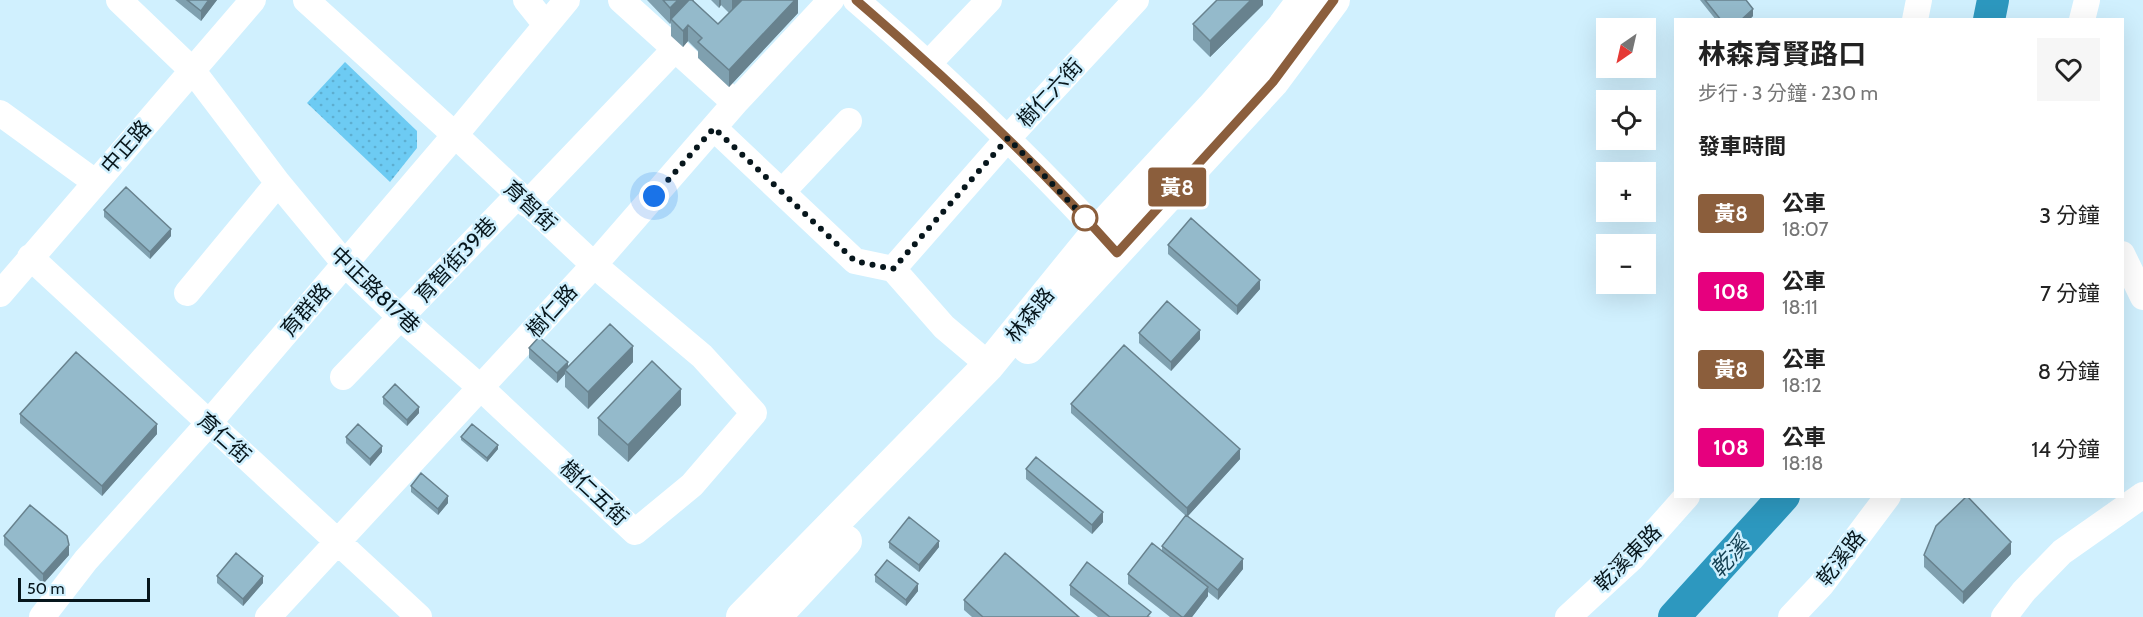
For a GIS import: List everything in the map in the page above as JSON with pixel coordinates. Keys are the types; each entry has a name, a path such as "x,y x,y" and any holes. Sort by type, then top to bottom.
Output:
{"main road":[{"name":"林森路","path":"775,617 1108,242 1212,108 1282,28 1303,0"},
{"name":"林森路","path":"742,617 1108,242 1273,82 1334,0"}],"street":[{"name":"中正路817巷","path":"119,0 193,71 278,183 345,264 401,318 481,388"},
{"name":"中正路","path":"3,285 254,0"},
{"name":"育智街","path":"306,0 455,135 594,266 702,357 754,413"},
{"path":"526,0 546,25"},
{"name":"育群路","path":"42,617 86,560 208,424 567,0"},
{"path":"621,0 735,104"},
{"name":"樹仁路","path":"268,617 594,266 735,104 831,0"},
{"path":"856,0 929,63 1008,138 1108,242"},
{"path":"929,63 989,0"},
{"name":"樹仁六街","path":"893,269 1008,138 1136,0"},
{"path":"1915,18 1918,0"},
{"path":"2082,18 2087,0"},
{"name":"育智街39巷","path":"343,377 675,49"},
{"path":"0,113 95,182"},
{"path":"782,192 849,120"},
{"path":"714,128 855,261 893,269 944,327 989,365"},
{"path":"187,293 278,183"},
{"name":"育仁街","path":"30,257 419,617"},
{"path":"2124,258 2143,297"},
{"name":"樹仁五街","path":"481,388 635,532 692,485 754,413"},
{"path":"2004,617 2024,591 2062,552 2143,495"},
{"name":"乾溪東路","path":"1568,617 1631,559 1685,498"},
{"name":"乾溪路","path":"1791,617 1822,584 1886,498"}],"shaded area":[{"path":"345,62 417,131 417,148 390,182 307,103"}],"building":[{"path":"187,0 207,0 208,1 201,11"},
{"path":"663,0 678,0 670,8"},
{"path":"689,0 692,0 718,24 742,0 795,0 729,70 698,42 702,38 688,25 683,31 671,19"},
{"path":"1217,0 1251,0 1210,41 1193,24"},
{"path":"1705,0 1746,0 1753,9 1743,18 1719,18"},
{"path":"126,187 171,229 150,252 104,210"},
{"path":"1191,218 1260,280 1237,306 1168,245"},
{"path":"1167,301 1200,330 1171,362 1139,333"},
{"path":"610,324 633,346 588,392 565,370"},
{"path":"539,337 568,362 557,373 529,348"},
{"path":"1124,345 1240,449 1187,508 1071,404"},
{"path":"76,352 157,424 102,486 20,414"},
{"path":"652,361 681,389 628,445 598,418"},
{"path":"395,384 419,407 407,420 383,397"},
{"path":"358,424 382,446 370,459 346,437"},
{"path":"472,424 498,445 487,458 461,437"},
{"path":"1036,457 1103,512 1092,525 1026,469"},
{"path":"421,473 448,496 438,509 411,486"},
{"path":"1965,498 1969,498 2011,542 1963,592 1924,555 1936,526"},
{"path":"30,505 67,536 69,545 43,574 4,536"},
{"path":"1186,515 1243,559 1218,590 1162,546"},
{"path":"909,517 939,541 919,565 889,542"},
{"path":"1152,543 1208,587 1184,617 1128,574"},
{"path":"236,553 263,576 243,599 217,576"},
{"path":"1005,553 1079,617 983,617 964,600"},
{"path":"887,560 918,584 906,600 875,575"},
{"path":"1087,562 1151,612 1147,617 1110,617 1070,585"}],"waterway":[{"name":"乾溪","path":"1989,18 1993,0"},
{"name":"乾溪","path":"1674,617 1782,498"}],"bus line":[{"name":"黃8","path":"856,0 929,63 1008,138 1117,253 1273,82 1334,0"}],"route":[{"path":"654,196 714,128 855,261 893,269 1008,138 1085,218"}]}
